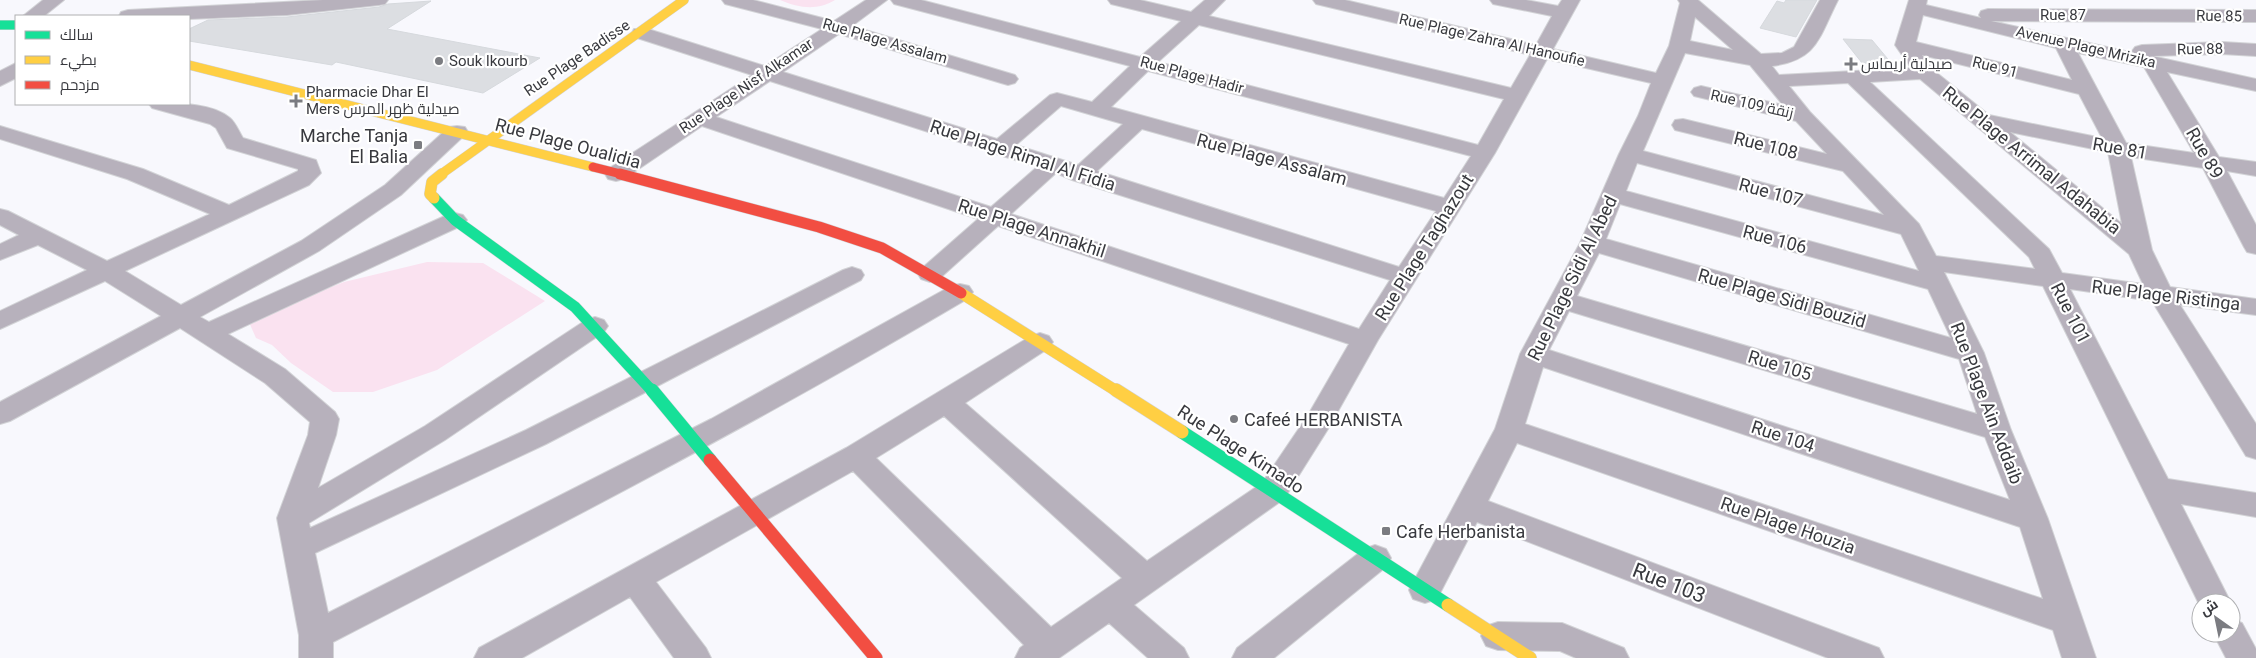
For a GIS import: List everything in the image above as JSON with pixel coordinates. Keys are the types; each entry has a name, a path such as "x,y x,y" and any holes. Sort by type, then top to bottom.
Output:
{"street":[{"path":"33,15 55,0"},
{"path":"142,15 290,4 379,0"},
{"name":"Rue Plage Badisse","path":"455,220 430,194 432,182 486,139 641,33 684,0"},
{"name":"Rue Plage Assalam","path":"731,0 836,27 1008,79"},
{"name":"Rue Plage Nisf Alkamar","path":"616,174 878,0"},
{"name":"Rue Plage Hadir","path":"900,0 1484,153"},
{"path":"1118,0 1517,96"},
{"path":"1096,110 1145,63 1216,0"},
{"name":"Rue Plage Zahra Al Hanoufie","path":"1322,0 1662,80"},
{"path":"1499,0 1567,7"},
{"path":"1765,72 1802,50 1829,0"},
{"path":"2162,0 2222,48 2256,85"},
{"name":"Rue Plage Ain Addaib","path":"1688,2 1765,72 1802,116 1912,230 1971,353 1997,430 2033,519 2079,658"},
{"name":"Rue Plage Sidi Al Abed","path":"1425,590 1470,507 1509,429 1533,354 1592,243 1630,154 1650,116 1662,80 1679,46 1688,2"},
{"path":"1905,45 1917,4"},
{"name":"Avenue Plage Mrizika","path":"1917,4 1945,14 2064,44 2256,85"},
{"name":"Rue Plage Taghazout","path":"1272,492 1318,422 1365,340 1484,153 1567,7"},
{"name":"Rue 87","path":"1945,14 2181,15"},
{"name":"Rue 85","path":"2181,15 2256,16"},
{"path":"0,25 15,25"},
{"name":"Rue Plage Rimal Al Fidia","path":"641,33 1406,277"},
{"path":"2064,44 2118,148 2140,250"},
{"name":"Rue Plage Arrimal Adahabia","path":"1905,45 1925,73 1985,120 2140,250 2160,293 2256,448"},
{"name":"Rue 91","path":"1905,45 2086,89"},
{"path":"1679,46 1705,48 1765,72 1854,78 1925,73"},
{"name":"Rue 88","path":"2113,53 2222,48 2256,50"},
{"name":"Rue 89","path":"2151,62 2212,164 2256,246"},
{"path":"0,64 15,67"},
{"name":"Rue Plage Oualidia","path":"190,65 486,139 846,236 882,248 930,274"},
{"path":"0,80 15,68"},
{"name":"Rue 101","path":"1854,78 2040,254 2210,593"},
{"name":"Rue 109 زنقة","path":"1701,92 1802,116"},
{"name":"Rue Plage Assalam","path":"1002,147 1057,99 1449,208"},
{"path":"0,321 105,270 230,214 301,180 310,173 310,168 301,162 235,143 225,126 217,119 163,105"},
{"name":"Rue Plage Annakhil","path":"699,118 1365,340"},
{"name":"Rue 81","path":"1985,120 2118,148 2212,164 2256,169"},
{"path":"1080,174 1137,122"},
{"name":"Rue 108","path":"1683,125 1849,166"},
{"path":"0,132 136,174 230,214"},
{"path":"0,414 278,265 340,228 393,190 457,132"},
{"name":"Rue 107","path":"1630,154 1912,230"},
{"path":"930,274 1053,164"},
{"name":"Rue 106","path":"1613,195 1932,273"},
{"path":"0,216 105,270 182,316 275,376 325,419 322,435 292,518 299,547 316,647 816,376 960,292"},
{"path":"208,333 455,220 575,307 595,326 876,658"},
{"path":"0,253 38,236"},
{"name":"Rue Plage Sidi Bouzid","path":"1592,243 1971,353"},
{"name":"Rue Plage Ristinga","path":"1932,273 2055,281 2160,293 2256,307"},
{"name":"Rue Plage Kimado","path":"930,274 1040,342 1530,658"},
{"path":"299,547 536,437 852,275"},
{"name":"Rue 105","path":"1562,300 1997,430"},
{"path":"292,518 435,433 595,326"},
{"path":"491,658 526,650 636,578 856,456 1040,342"},
{"name":"Rue 104","path":"1533,354 2033,519"},
{"path":"946,402 1144,578"},
{"name":"Rue Plage Houzia","path":"1509,429 2066,621"},
{"path":"856,456 1040,652 1144,578 1272,492"},
{"path":"2158,489 2256,505"},
{"name":"Rue 103","path":"1470,507 1867,658"},
{"path":"1254,656 1375,558"},
{"path":"636,578 694,658"},
{"path":"1109,603 1172,658"},
{"path":"1498,636 1562,637 1612,658"},
{"path":"2235,643 2242,658"}],"shaded area":[{"path":"780,0 835,0 821,6 808,7"},
{"path":"427,262 483,263 545,301 437,370 373,392 333,392 291,363 272,345 256,338 248,320 344,282"}],"building":[{"path":"1786,0 1817,0 1796,37 1760,28 1777,1 1784,3"},
{"path":"431,1 387,29 540,58 483,93 336,62 332,65 190,41 190,29 208,20 287,17 379,7 388,4"},
{"path":"1843,39 1872,40 1892,64 1862,63"}],"traffic: fast":[{"path":"0,25 15,25"},
{"path":"434,198 455,220 575,307 645,382 710,460"},
{"path":"1182,432 1448,605"}],"traffic: slow":[{"path":"434,198 430,194 432,182 494,135 684,0"},
{"path":"190,65 593,167"},
{"path":"961,293 1182,432"},
{"path":"1448,605 1530,658"}],"traffic: jam":[{"path":"593,167 819,227 882,248 961,293"},
{"path":"710,460 876,658"}],"place":[{"name":"Souk lkourb","path":"439,61"},
{"name":"صيدلية أريماس","path":"1851,64"},
{"name":"Pharmacie Dhar El Mers صيدلية ظهر المرس","path":"296,101"},
{"name":"Marche Tanja El Balia","path":"418,145"},
{"name":"Cafeé HERBANISTA","path":"1234,419"},
{"name":"Cafe Herbanista","path":"1386,531"}]}
